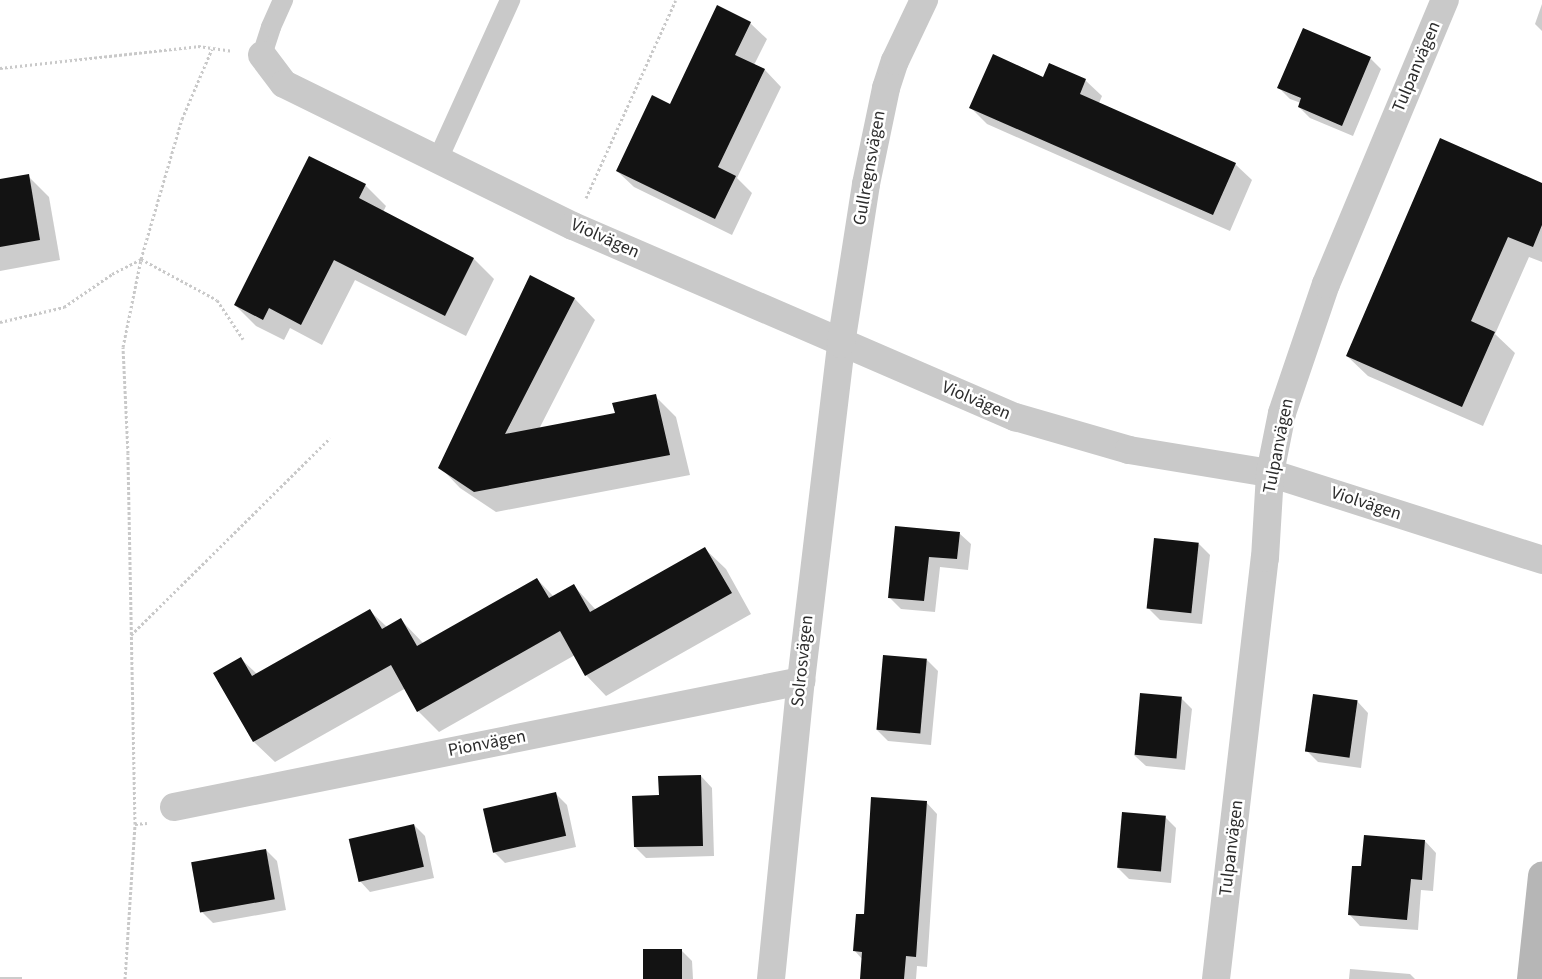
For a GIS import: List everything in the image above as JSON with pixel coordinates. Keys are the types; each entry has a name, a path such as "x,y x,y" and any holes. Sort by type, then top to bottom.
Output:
{"street":[{"name":"Gullregnsvägen","path":"841,344 877,124 895,61 924,0"},
{"name":"Tulpanvägen","path":"1216,979 1265,558 1270,473 1282,413 1326,284 1445,0"},
{"name":"Violvägen","path":"262,55 284,84 573,226 841,344 1014,417 1128,450 1270,473 1542,560"},
{"name":"Solrosvägen","path":"771,979 800,681 841,344"},
{"name":"Pionvägen","path":"174,807 800,681"},
{"path":"1531,979 1542,876"}],"lane":[{"path":"262,55 271,27 283,0"},
{"path":"438,160 510,0"}],"path":[{"path":"573,226 676,0"},
{"path":"0,68 198,46 262,55"},
{"path":"124,979 135,824 128,453 123,347 141,259 182,119 212,49"},
{"path":"0,322 64,307 112,274 141,259"},
{"path":"141,259 217,300 243,339"},
{"path":"131,635 330,438"}],"building":[{"path":"717,5 751,22 735,55 765,69 718,167 736,176 715,219 616,171 652,95 670,104"},
{"path":"1303,28 1371,57 1342,126 1298,107 1301,98 1277,88"},
{"path":"993,54 1043,77 1049,63 1086,79 1080,94 1236,163 1213,215 969,108"},
{"path":"1440,138 1542,183 1542,225 1533,247 1508,237 1471,321 1495,332 1462,407 1346,356"},
{"path":"309,156 366,184 359,198 474,258 445,316 334,260 301,325 269,308 263,320 234,305"},
{"path":"29,174 40,240 0,247 0,179"},
{"path":"530,275 575,298 505,434 615,413 612,403 656,394 670,455 474,492 438,468"},
{"path":"895,526 960,532 957,559 929,557 924,601 888,598"},
{"path":"1154,538 1199,543 1191,613 1147,609"},
{"path":"705,547 732,593 585,676 560,631 417,712 391,665 253,742 213,673 241,657 252,676 370,609 382,629 401,618 417,646 537,578 549,598 574,584 590,612"},
{"path":"883,655 927,659 920,734 876,730"},
{"path":"1140,693 1182,697 1176,758 1135,755"},
{"path":"1313,694 1358,700 1349,758 1305,751"},
{"path":"701,775 703,846 634,847 632,796 659,795 658,776"},
{"path":"556,792 566,836 493,853 483,809"},
{"path":"871,797 927,801 916,957 906,956 904,979 860,979 862,952 853,951 856,914 864,914"},
{"path":"1122,812 1166,816 1161,872 1117,868"},
{"path":"414,824 424,867 359,882 349,839"},
{"path":"1364,835 1425,840 1422,880 1411,879 1407,920 1348,915 1352,866 1361,866"},
{"path":"266,849 275,899 200,912 191,862"},
{"path":"643,949 682,949 682,979 643,979"}]}
